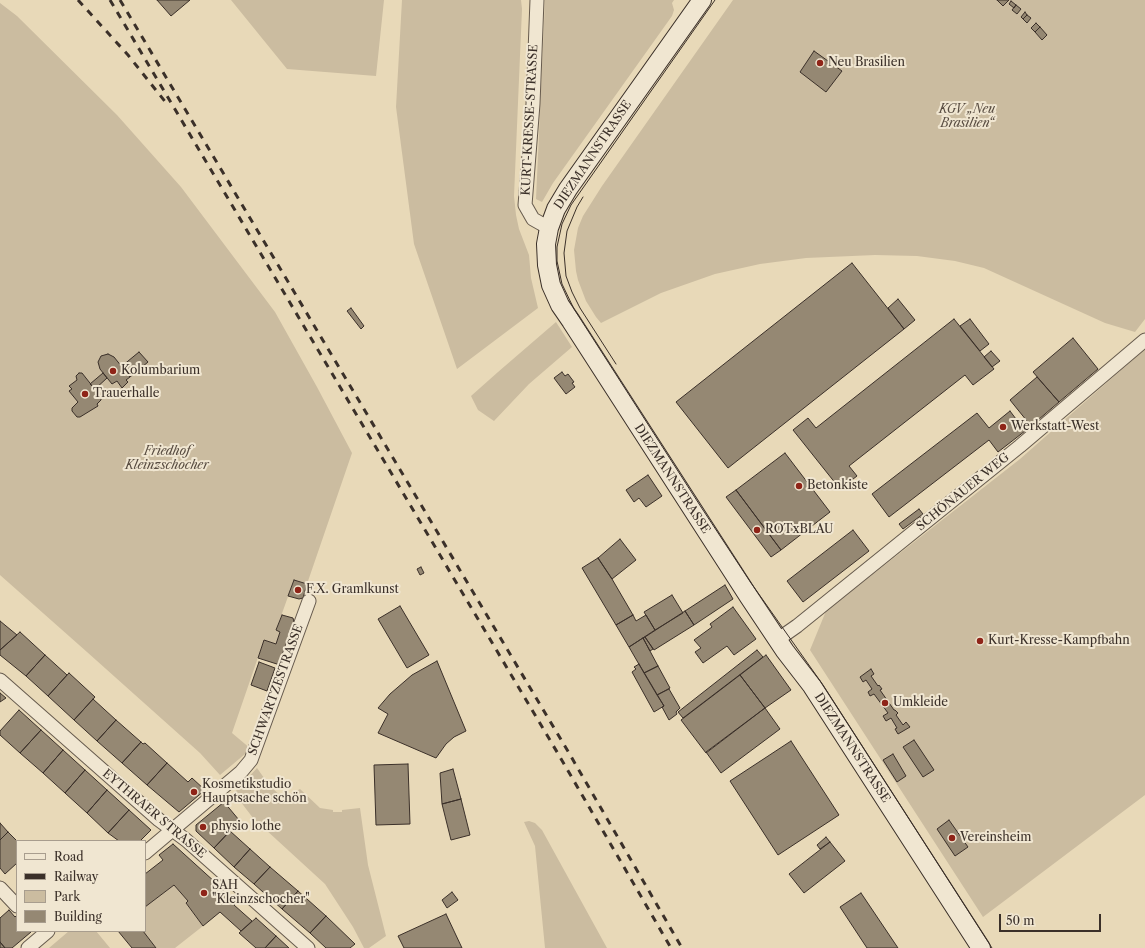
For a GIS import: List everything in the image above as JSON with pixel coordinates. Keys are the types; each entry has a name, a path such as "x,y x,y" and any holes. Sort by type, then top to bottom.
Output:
{"street":[{"name":"KURT-KRESSE-STRASSE","path":"537,0 533,104 525,205 533,219 549,228"},
{"name":"DIEZMANNSTRASSE","path":"702,0 568,188 556,209 549,228 546,250 547,272 560,305 777,640 812,686 981,948"},
{"name":"SCHÖNAUER WEG","path":"777,640 797,626 1020,446 1145,340"},
{"name":"SCHWARTZESTRASSE","path":"146,852 241,772 251,760 309,601"},
{"name":"EYTHRAER STRASSE","path":"0,680 308,948"},
{"path":"0,888 16,905"},
{"path":"28,948 44,932"}],"green space":[{"path":"231,0 384,0 376,76 287,69"},
{"path":"402,0 521,0 522,9 514,196 519,229 529,255 531,278 538,308 457,369 414,244 396,107"},
{"path":"545,0 674,0 672,3 674,10 672,16 553,183 542,202 536,199"},
{"name":"KGV „Neu Brasilien“","path":"733,0 1145,0 1145,319 1135,332 1105,323 984,268 955,261 917,256 875,255 806,258 760,264 715,274 661,293 601,323 586,301 578,280 574,250 578,228 583,216 602,186"},
{"name":"Friedhof Kleinzschocher","path":"0,3 17,16 117,115 181,187 275,312 352,453 307,584 294,580 276,630 280,632 276,644 264,640 232,733 251,749 220,775 200,753 0,575"},
{"path":"556,322 572,347 529,384 494,421 478,410 471,396"},
{"name":"Kurt-Kresse-Kampfbahn","path":"1145,349 1145,795 983,917 810,650 826,611 1020,459"},
{"path":"257,768 269,785 283,798 300,789 320,808 333,810 333,812 342,812 342,810 360,808 368,865 386,936 369,948 364,948 353,927 325,884 253,818 234,793"},
{"path":"529,821 535,823 542,830 607,948 545,948 535,846 524,822"},
{"path":"174,885 188,901 186,904 203,926 175,948 156,948 144,932 146,932 146,906"},
{"path":"68,932 97,932 110,948 49,948"}],"building":[{"path":"157,0 190,0 171,16"},
{"path":"997,0 1009,0 1003,6"},
{"path":"1011,1 1016,5 1014,8 1009,4"},
{"path":"1016,5 1021,9 1017,14 1012,10"},
{"path":"1025,12 1027,15 1023,19 1021,17"},
{"path":"1027,15 1031,18 1027,23 1023,19"},
{"path":"1036,23 1040,27 1035,32 1031,28"},
{"path":"1040,27 1047,35 1042,40 1035,32"},
{"path":"814,51 842,71 826,92 800,72"},
{"path":"852,263 904,329 728,468 676,402"},
{"path":"898,299 915,320 904,329 888,308"},
{"path":"351,308 364,326 361,329 347,311"},
{"path":"954,319 994,369 973,385 965,375 849,466 857,476 840,489 793,430 808,418 816,428"},
{"path":"970,319 989,344 980,351 960,326"},
{"path":"1073,338 1098,369 1059,402 1033,372"},
{"path":"991,351 1000,361 992,367 984,357"},
{"path":"139,352 148,362 130,377 122,366"},
{"name":"Kolumbarium","path":"108,354 114,357 130,377 126,380 128,382 122,388 117,381 112,384 100,369 98,362 101,356"},
{"path":"562,372 565,376 568,374 574,382 572,383 575,387 566,394 554,378"},
{"name":"Trauerhalle","path":"79,373 82,373 101,397 101,400 97,404 98,406 80,417 77,417 72,411 72,408 78,402 69,391 72,389 69,386 77,380 76,376"},
{"path":"103,373 107,378 95,389 90,384"},
{"path":"1037,377 1059,402 1031,426 1010,400"},
{"path":"1010,411 1025,431 998,452 989,440 889,517 872,494 977,413 989,428"},
{"path":"785,453 830,512 781,550 736,490"},
{"path":"648,475 662,496 646,507 639,498 634,502 626,490"},
{"path":"736,490 781,550 771,557 726,497"},
{"path":"919,509 923,514 903,529 899,524"},
{"path":"853,530 869,551 803,602 787,581"},
{"path":"620,539 636,560 612,579 598,558"},
{"path":"598,558 633,615 616,625 582,568"},
{"path":"421,567 424,573 420,575 417,569"},
{"name":"F.X. Gramlkunst","path":"294,580 307,584 303,598 299,599 288,596"},
{"path":"725,585 733,599 694,625 685,611"},
{"path":"672,595 683,613 655,630 644,612"},
{"path":"400,606 429,655 407,668 378,619"},
{"path":"733,607 756,639 734,655 727,646 703,663 695,652 701,648 694,640 712,627 710,624"},
{"path":"685,611 694,625 654,650 645,637"},
{"path":"282,615 293,618 294,622 280,665 258,658 264,640 276,644 280,632 276,630"},
{"path":"633,615 636,621 646,615 655,630 629,647 616,625"},
{"path":"0,621 17,635 0,650"},
{"path":"20,632 45,655 26,676 0,655 0,650"},
{"path":"645,637 653,649 650,651 643,638"},
{"path":"643,638 658,666 644,673 629,647"},
{"path":"757,650 763,657 683,718 678,712"},
{"path":"45,655 67,675 48,696 26,676"},
{"path":"766,655 791,690 765,708 740,675"},
{"path":"437,661 466,731 454,737 446,744 436,758 378,733 388,714 378,708 390,694 412,675"},
{"path":"259,662 275,668 267,691 251,685"},
{"path":"639,664 664,706 654,712 632,672 636,669 634,667"},
{"path":"658,666 670,688 657,695 644,673"},
{"name":"Umkleide","path":"871,669 874,674 871,676 882,689 880,690 894,710 898,713 896,715 903,725 906,722 910,727 898,734 895,729 897,728 891,718 886,721 883,716 888,713 874,694 870,696 868,692 872,689 866,680 863,682 860,677"},
{"path":"69,673 95,697 74,720 48,696"},
{"path":"740,675 765,708 706,753 681,720"},
{"path":"669,689 680,708 676,712 677,714 669,720 662,707 664,706 657,695"},
{"path":"0,693 6,698 0,702"},
{"path":"93,699 116,720 97,741 74,720"},
{"path":"765,708 780,729 721,773 706,752"},
{"path":"19,710 41,730 20,753 0,735 0,731"},
{"path":"116,720 141,742 122,763 97,741"},
{"path":"41,730 63,750 43,773 20,753"},
{"path":"914,740 934,770 923,777 903,747"},
{"path":"791,741 839,815 778,855 730,781"},
{"path":"141,742 143,744 145,743 167,763 147,785 122,763"},
{"path":"63,750 85,770 65,793 43,773"},
{"path":"893,754 906,776 897,782 883,760"},
{"path":"167,763 188,782 192,778 205,790 179,812 147,785"},
{"path":"408,764 410,824 376,825 374,765"},
{"path":"453,769 461,799 442,804 440,773"},
{"path":"85,770 107,790 87,813 65,793"},
{"path":"107,790 129,810 108,833 87,813"},
{"path":"461,799 470,835 451,840 442,804"},
{"path":"224,802 239,820 227,828 230,831 214,848 196,831 196,825"},
{"path":"129,810 151,830 141,840 118,840 108,833"},
{"name":"Vereinsheim","path":"949,820 968,847 955,856 937,829"},
{"path":"0,823 8,832 0,840"},
{"path":"230,831 250,849 234,867 214,848"},
{"path":"8,832 16,840 16,864 5,874 0,868 0,840"},
{"path":"826,837 830,842 820,849 817,845"},
{"path":"830,842 845,861 804,893 789,874"},
{"name":"SAH \"Kleinzschocher\"","path":"173,844 237,902 234,905 252,921 241,931 220,912 203,926 186,903 188,901 174,885 146,906 146,873 163,860 159,855"},
{"path":"250,849 270,867 254,884 234,867"},
{"path":"270,867 298,891 282,909 254,884"},
{"path":"298,891 326,916 310,933 282,909"},
{"path":"452,892 458,900 447,908 442,900"},
{"path":"861,893 898,948 867,948 840,907"},
{"path":"9,910 15,917 16,916 16,932 31,932 12,948 5,948 0,942 0,918"},
{"path":"446,914 462,948 404,948 398,936"},
{"path":"326,916 355,944 350,948 326,948 310,933"},
{"path":"256,918 276,936 265,948 256,948 239,933"},
{"path":"119,932 144,932 156,948 132,948"},
{"path":"276,936 289,948 265,948"},
{"path":"0,942 5,948 0,948"}],"tram line":[{"path":"715,0 571,205 562,224 557,247 557,261 562,284 574,309 701,507 751,583 823,685 992,948"},
{"path":"583,197 567,231 564,253 566,276 580,308 616,364"}],"railway":[{"path":"78,0 128,55 167,104"},
{"path":"110,0 560,757 671,948"},
{"path":"120,0 569,753 682,948"}],"place":[{"name":"Neu Brasilien","path":"820,63"},
{"name":"Kolumbarium","path":"113,371"},
{"name":"Trauerhalle","path":"85,394"},
{"name":"Werkstatt-West","path":"1003,427"},
{"name":"Betonkiste","path":"799,486"},
{"name":"ROTxBLAU","path":"757,530"},
{"name":"F.X. Gramlkunst","path":"298,590"},
{"name":"Kurt-Kresse-Kampfbahn","path":"980,641"},
{"name":"Umkleide","path":"885,703"},
{"name":"Kosmetikstudio Hauptsache schön","path":"194,792"},
{"name":"physio lothe","path":"203,827"},
{"name":"Vereinsheim","path":"952,838"},
{"name":"SAH \"Kleinzschocher\"","path":"204,893"}]}
